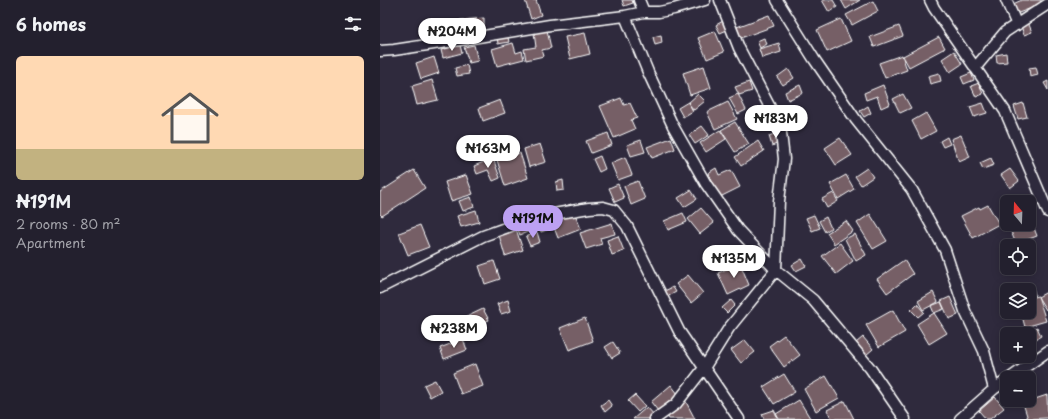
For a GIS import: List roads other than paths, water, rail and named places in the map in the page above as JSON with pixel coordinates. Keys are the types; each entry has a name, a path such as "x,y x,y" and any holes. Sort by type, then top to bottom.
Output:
{"street":[{"path":"639,0 644,12"},
{"path":"380,51 550,25 626,16 644,12 658,12 705,0"},
{"path":"655,419 676,404 704,368 729,328 776,270 784,159 781,133 774,115 739,48 720,0"},
{"path":"777,0 814,59 856,120 912,190 945,250 965,311 984,351 994,389"},
{"path":"930,0 1005,111 1048,212"},
{"path":"1006,0 1017,25"},
{"path":"975,68 1005,32 1048,4"},
{"path":"626,16 648,72 673,126 706,184 738,230 776,270 813,300 870,368 905,419"},
{"path":"380,288 483,236 536,217 589,208 603,207 614,210 627,226 679,331 739,419"},
{"path":"1020,371 1048,351"},
{"path":"960,419 1000,385"}]}
